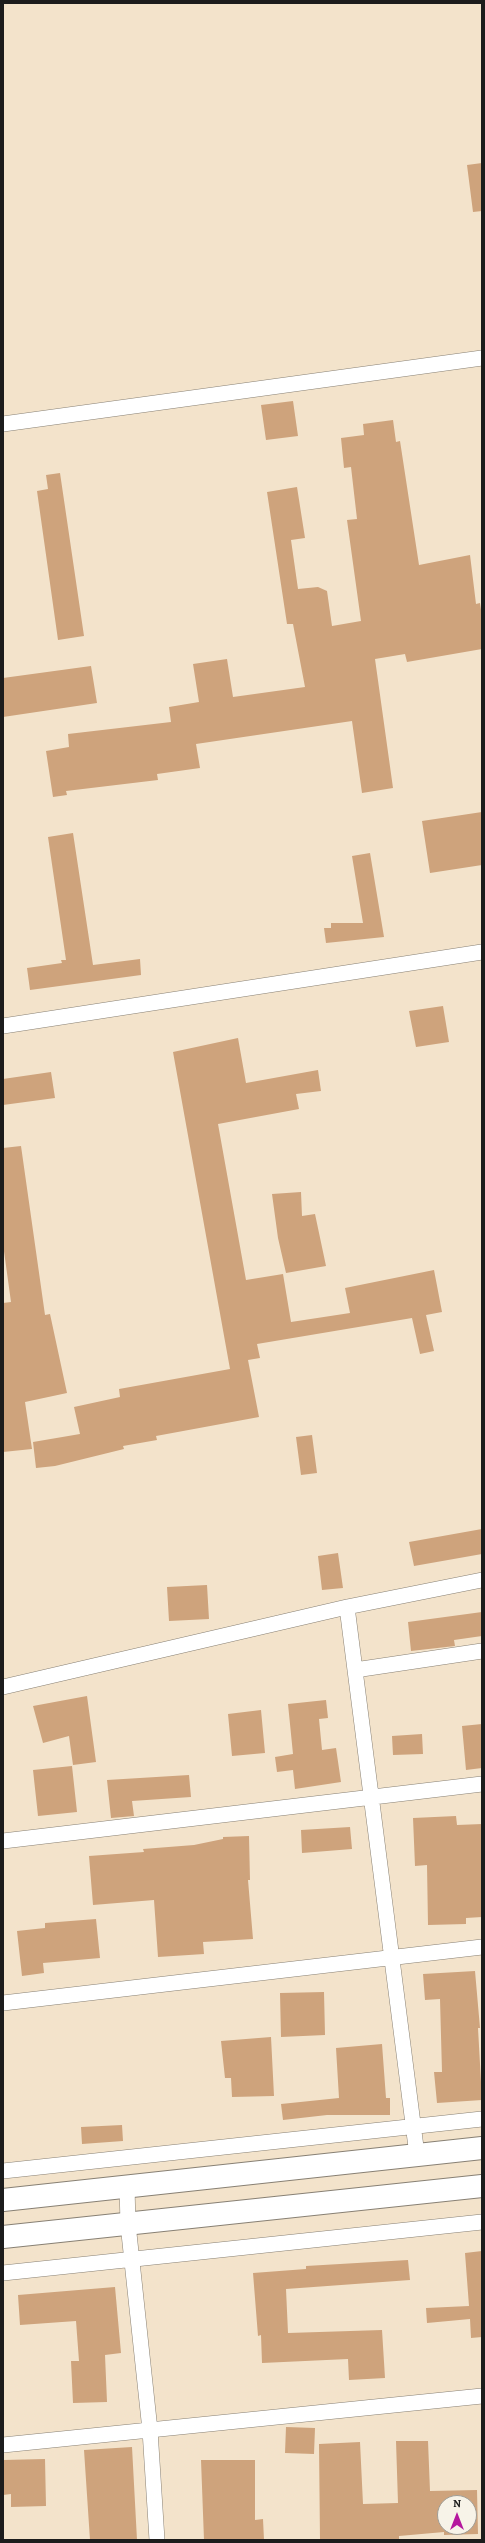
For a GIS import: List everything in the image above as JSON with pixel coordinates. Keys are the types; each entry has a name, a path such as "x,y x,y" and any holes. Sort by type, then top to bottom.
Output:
{"main road":[{"path":"3,2200 482,2148"},
{"path":"3,2237 482,2186"}],"street":[{"path":"3,424 482,358"},
{"path":"3,1026 482,952"},
{"path":"3,1687 347,1607 482,1580"},
{"path":"347,1607 418,2155"},
{"path":"355,1670 482,1651"},
{"path":"3,1840 482,1784"},
{"path":"3,2003 482,1947"},
{"path":"3,2171 482,2119"},
{"path":"127,2187 128,2224 150,2430 157,2540"},
{"path":"3,2273 482,2222"},
{"path":"3,2445 482,2396"}],"building":[{"path":"482,163 482,211 473,212 467,165"},
{"path":"293,401 298,436 266,440 261,405"},
{"path":"393,420 396,442 400,441 419,565 470,555 476,604 480,603 482,616 482,649 407,662 405,654 375,659 393,788 362,793 352,721 196,744 200,768 157,774 158,780 66,791 67,795 53,797 46,751 69,747 68,734 171,722 169,707 199,702 193,664 227,659 233,697 305,687 293,624 287,624 267,492 297,487 305,538 291,540 298,589 318,587 327,591 332,626 361,621 347,520 357,519 351,467 344,468 341,438 364,435 363,424"},
{"path":"60,473 84,636 58,640 37,491 48,489 46,475"},
{"path":"91,666 97,703 3,717 3,678"},
{"path":"482,812 482,865 430,873 422,821"},
{"path":"73,833 93,965 140,959 141,975 30,990 27,968 62,963 61,960 66,960 48,837"},
{"path":"370,853 384,937 326,943 324,928 331,928 331,923 363,923 352,856"},
{"path":"443,1006 449,1042 416,1047 409,1011"},
{"path":"238,1038 246,1083 318,1070 321,1091 296,1094 299,1109 218,1124 246,1280 283,1274 291,1322 350,1313 345,1288 434,1270 442,1312 426,1315 434,1351 420,1354 412,1318 257,1344 260,1358 248,1360 259,1417 156,1436 157,1440 123,1446 124,1449 55,1466 36,1468 33,1442 80,1434 74,1407 120,1397 119,1389 230,1369 173,1052"},
{"path":"51,1072 55,1098 3,1105 3,1079"},
{"path":"21,1146 45,1315 50,1314 67,1393 25,1402 32,1449 3,1452 3,1303 11,1302 3,1244 3,1148"},
{"path":"301,1192 302,1216 315,1214 326,1266 286,1273 278,1238 272,1194"},
{"path":"312,1435 317,1473 301,1475 296,1437"},
{"path":"482,1529 482,1554 414,1566 409,1542"},
{"path":"338,1553 343,1588 322,1590 318,1556"},
{"path":"207,1585 209,1619 169,1621 167,1587"},
{"path":"482,1612 482,1636 454,1640 455,1646 411,1651 408,1622"},
{"path":"87,1696 96,1762 73,1765 69,1736 43,1743 33,1706"},
{"path":"326,1700 328,1718 319,1719 322,1750 336,1748 341,1782 295,1789 293,1770 277,1772 275,1757 293,1754 288,1704"},
{"path":"261,1710 265,1753 232,1756 228,1714"},
{"path":"482,1724 482,1768 466,1770 462,1726"},
{"path":"422,1734 423,1754 393,1755 392,1736"},
{"path":"72,1766 77,1812 38,1816 33,1770"},
{"path":"189,1775 191,1797 132,1801 134,1816 111,1818 107,1780"},
{"path":"456,1816 457,1825 482,1824 482,1917 466,1918 466,1924 428,1925 427,1865 415,1866 413,1818"},
{"path":"350,1827 352,1849 302,1853 301,1830"},
{"path":"249,1836 250,1880 248,1880 253,1939 203,1942 204,1954 158,1957 154,1900 93,1905 89,1856 144,1852 143,1849 194,1845 223,1839 223,1837"},
{"path":"96,1919 100,1958 43,1963 44,1973 22,1976 17,1931 45,1928 45,1923"},
{"path":"475,1971 480,2028 478,2028 482,2100 437,2103 434,2072 442,2072 440,1999 425,2000 423,1974"},
{"path":"324,1992 325,2035 281,2037 280,1993"},
{"path":"271,2037 274,2096 232,2097 231,2078 225,2078 221,2041"},
{"path":"382,2044 386,2098 390,2098 390,2115 327,2115 283,2120 281,2104 339,2098 336,2048"},
{"path":"122,2125 123,2141 82,2144 81,2127"},
{"path":"482,2251 482,2337 471,2338 470,2319 427,2323 426,2308 469,2306 465,2253"},
{"path":"408,2260 410,2280 286,2289 288,2333 382,2330 385,2378 349,2380 348,2359 262,2363 261,2335 258,2336 253,2273 306,2269 306,2266"},
{"path":"115,2287 121,2353 105,2355 107,2402 73,2403 71,2361 79,2361 76,2321 20,2325 18,2295"},
{"path":"286,2427 315,2428 314,2454 285,2453"},
{"path":"396,2441 428,2441 430,2491 477,2490 478,2534 477,2495 437,2495 437,2533 399,2536 399,2540 320,2540 319,2444 360,2442 363,2504 398,2503"},
{"path":"132,2447 137,2540 90,2540 84,2450"},
{"path":"45,2459 46,2506 11,2507 11,2494 3,2495 3,2460"},
{"path":"201,2460 255,2460 255,2520 263,2519 264,2540 204,2540"}]}
